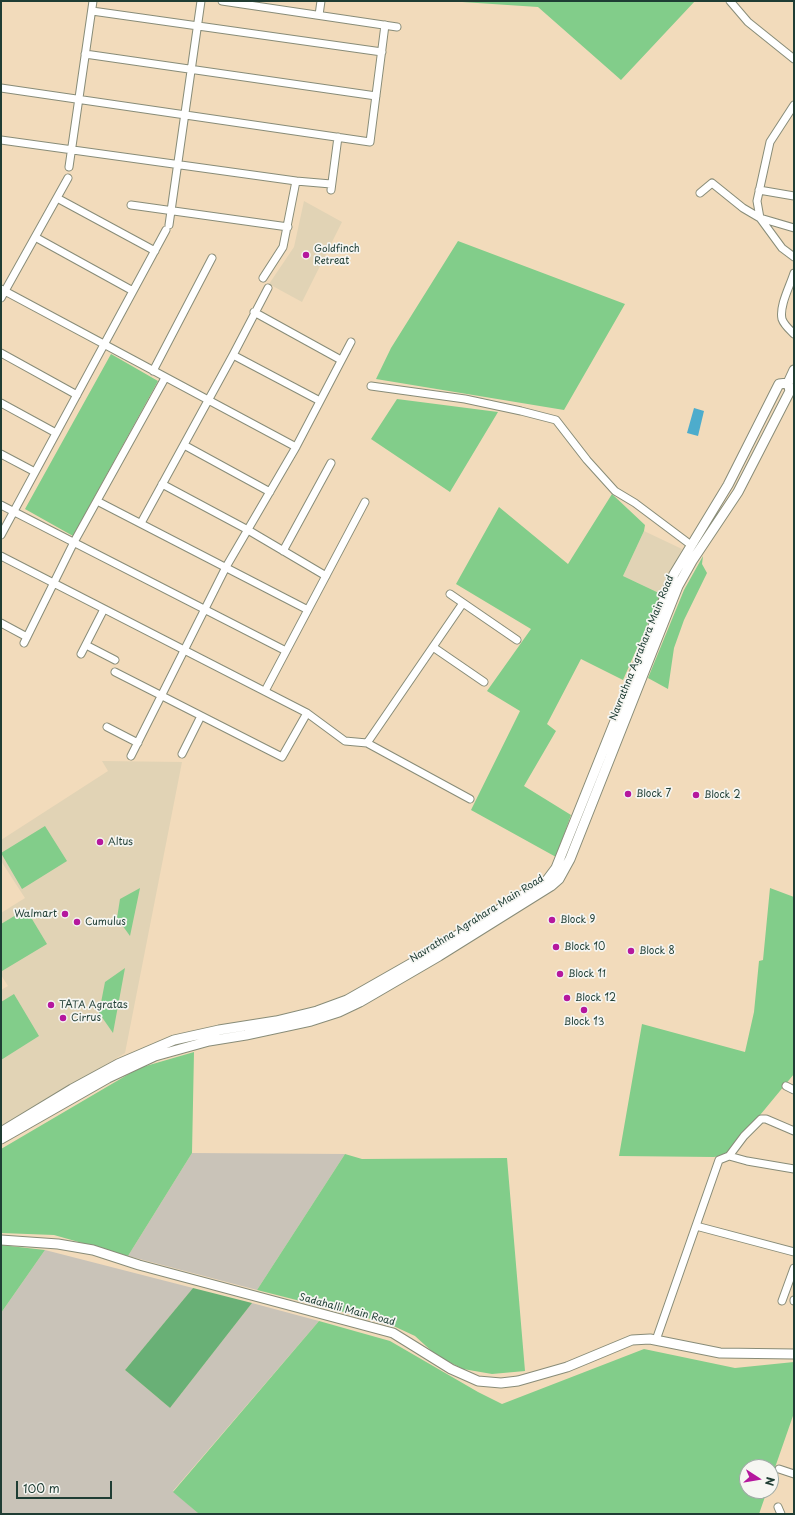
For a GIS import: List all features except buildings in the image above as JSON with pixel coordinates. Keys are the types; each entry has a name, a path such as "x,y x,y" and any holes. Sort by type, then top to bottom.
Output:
{"street":[{"path":"68,167 93,1"},
{"path":"1,535 167,228 171,210 176,164 201,1"},
{"path":"222,1 397,27"},
{"path":"319,15 321,1"},
{"path":"730,1 748,22 794,59"},
{"path":"92,11 382,52"},
{"path":"1,88 370,142 385,25"},
{"path":"85,54 376,96"},
{"path":"794,105 770,142 757,201 760,218 782,248 794,257"},
{"path":"1,140 331,187 338,137"},
{"path":"1,298 3,290 68,178"},
{"path":"263,278 283,247 296,181"},
{"path":"700,193 712,183 743,208 760,218 794,228"},
{"path":"759,190 794,196"},
{"path":"56,198 155,251"},
{"path":"131,205 288,227"},
{"path":"34,237 133,290"},
{"path":"153,371 212,258"},
{"path":"794,273 784,301 782,319 788,329 794,334"},
{"path":"141,523 268,288"},
{"path":"3,290 296,447"},
{"path":"254,312 341,360"},
{"path":"131,756 226,567 296,447 351,342"},
{"path":"1,353 77,395"},
{"path":"233,355 320,401"},
{"path":"788,383 794,370"},
{"path":"1,623 25,640 74,542 165,378"},
{"name":"Navrathna Agrahara Main Road","path":"1,1139 7,1131 72,1088 118,1064 174,1040 219,1030 276,1021 317,1011 347,1000 414,966 535,897 551,886 559,878 570,859 678,586 692,561 738,492 790,391 788,383 779,384 728,485 691,545 672,580 556,868 547,880 414,966"},
{"path":"371,386 465,399 556,420 587,460 615,491 635,503 691,545"},
{"path":"1,403 56,433"},
{"path":"184,445 270,492"},
{"path":"1,454 35,472"},
{"path":"283,551 331,463"},
{"path":"162,484 248,530 326,576"},
{"path":"728,485 738,492"},
{"path":"97,501 308,610"},
{"path":"265,691 365,502"},
{"path":"1,505 205,608 286,651"},
{"path":"1,556 307,713 345,741 367,743 470,799"},
{"path":"450,594 517,640"},
{"path":"367,743 463,603"},
{"path":"81,654 104,609"},
{"path":"86,644 116,660"},
{"path":"432,647 484,682"},
{"path":"115,672 282,757 307,713"},
{"path":"182,754 201,716"},
{"path":"108,727 138,743"},
{"path":"786,1086 794,1090"},
{"path":"656,1340 720,1160 729,1156 744,1136 761,1119 766,1119 794,1131"},
{"path":"729,1156 794,1169"},
{"path":"696,1226 794,1252"},
{"name":"Sadahalli Main Road","path":"1,1240 58,1244 93,1250 139,1265 393,1333 451,1369 478,1381 501,1383 518,1381 567,1367 632,1340 645,1338 720,1353 794,1354"},
{"path":"782,1301 794,1268"},
{"path":"779,1469 794,1474"},
{"path":"778,1507 781,1514"}],"shaded area":[{"path":"304,201 342,222 302,302 269,284 294,247"},
{"path":"644,531 682,549 661,594 623,576"},
{"path":"102,761 182,762 125,1053 1,1126 1,990 8,986 1,975 1,913 25,898 1,861 1,840 108,771"},
{"path":"192,1153 345,1154 257,1290 128,1256"},
{"path":"45,1250 193,1288 125,1370 170,1408 252,1303 319,1321 173,1491 199,1514 1,1514 1,1313"}],"green space":[{"path":"447,1 695,1 621,80 538,7"},
{"path":"458,241 625,304 564,410 376,379 391,348"},
{"path":"111,354 158,381 73,536 25,509"},
{"path":"397,399 498,412 450,492 371,439"},
{"path":"612,494 645,525 644,531 623,576 661,594 623,680 581,659 547,724 556,731 524,786 571,815 556,857 471,810 520,711 487,691 531,629 456,584 499,507 568,564"},
{"path":"703,556 702,564 707,573 684,620 674,648 668,689 648,678 684,590"},
{"path":"45,826 67,861 22,889 1,853"},
{"path":"140,888 130,936 117,918 120,899"},
{"path":"770,888 794,897 794,1074 727,1155 714,1157 619,1156 642,1024 745,1052 754,1012 759,961 763,960"},
{"path":"26,909 47,944 2,971 1,924"},
{"path":"125,968 113,1033 99,1013 105,982"},
{"path":"14,994 39,1036 1,1060 1,1002"},
{"path":"194,1052 192,1153 128,1256 54,1235 1,1233 1,1149 139,1068"},
{"path":"345,1154 362,1159 507,1158 525,1371 492,1374 463,1369 437,1356 415,1336 387,1323 257,1290"},
{"path":"1,1245 45,1250 1,1313"},
{"path":"193,1288 252,1303 170,1408 125,1370"},
{"path":"319,1321 390,1341 478,1392 502,1404 644,1349 735,1368 794,1362 794,1413 778,1459 739,1459 739,1499 764,1499 759,1514 199,1514 173,1492"}],"water":[{"path":"694,408 704,411 698,436 687,433"}],"place":[{"name":"Goldfinch Retreat","path":"306,255"},
{"name":"Block 7","path":"628,794"},
{"name":"Block 2","path":"696,795"},
{"name":"Altus","path":"100,842"},
{"name":"Walmart","path":"65,914"},
{"name":"Block 9","path":"552,920"},
{"name":"Cumulus","path":"77,922"},
{"name":"Block 10","path":"556,947"},
{"name":"Block 8","path":"631,951"},
{"name":"Block 11","path":"560,974"},
{"name":"Block 12","path":"567,998"},
{"name":"TATA Agratas","path":"51,1005"},
{"name":"Block 13","path":"584,1010"},
{"name":"Cirrus","path":"63,1018"}]}
